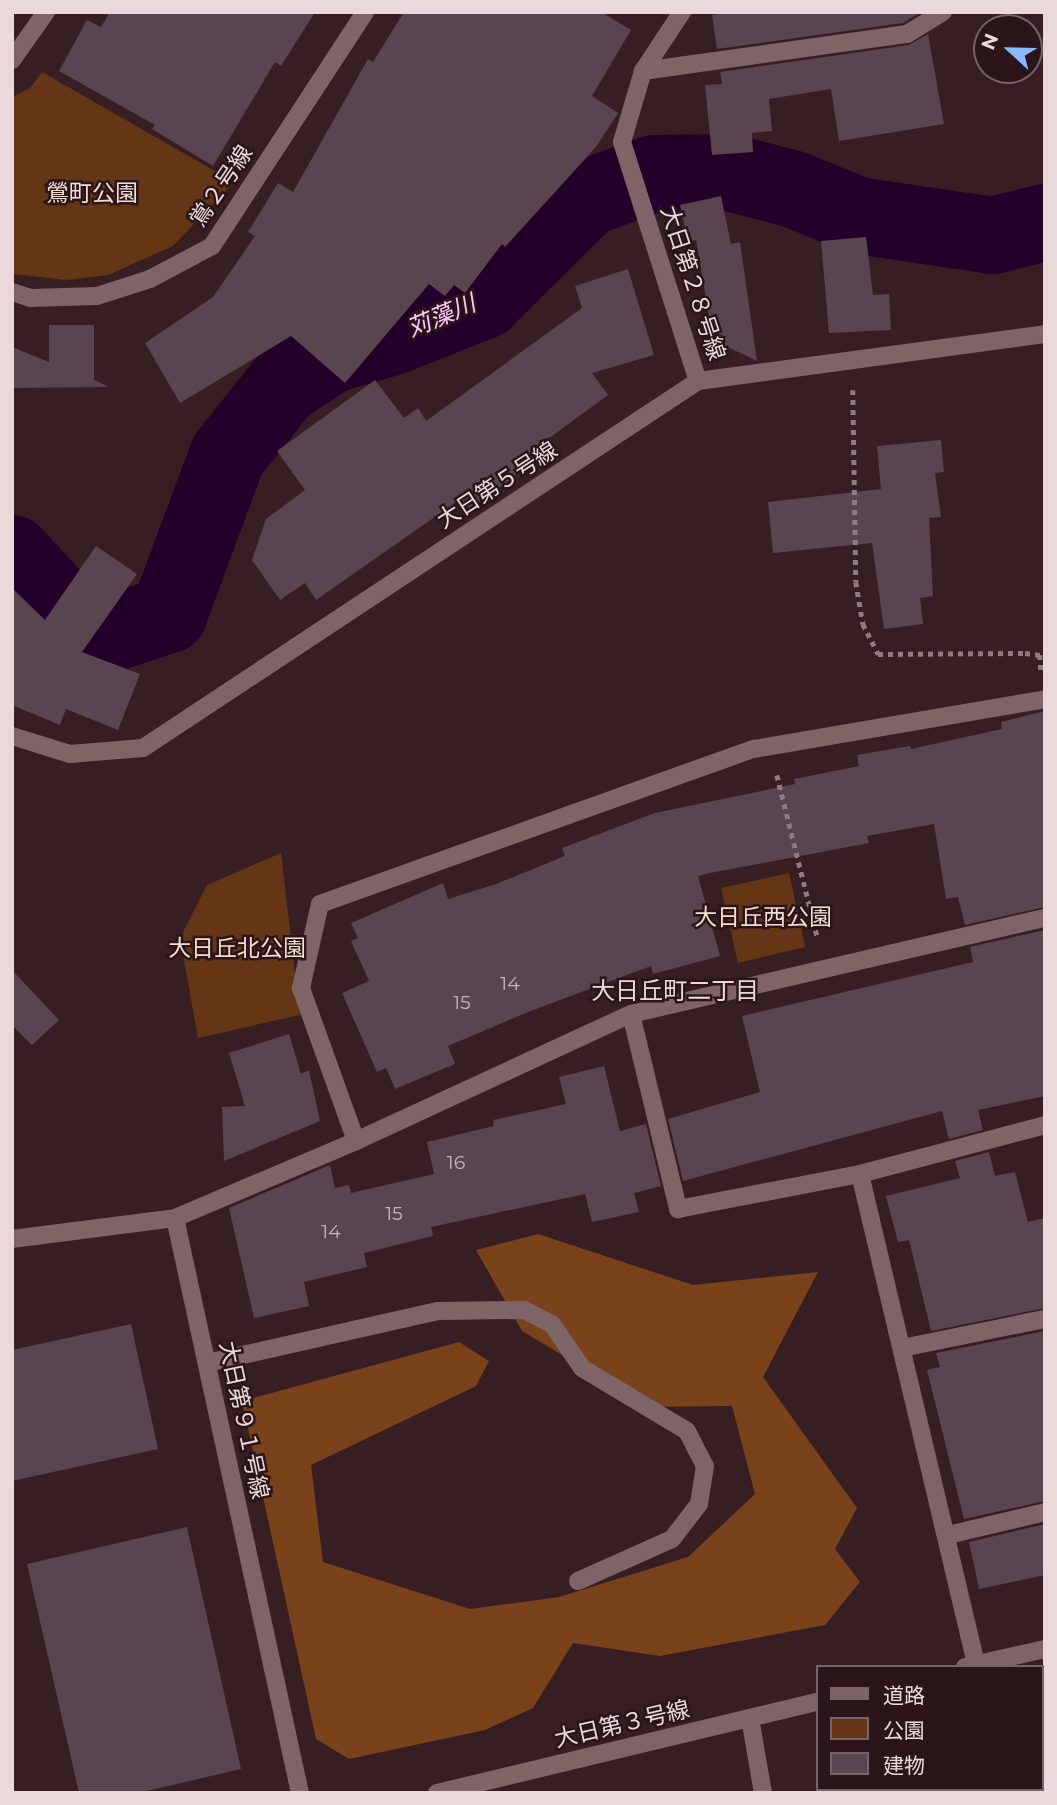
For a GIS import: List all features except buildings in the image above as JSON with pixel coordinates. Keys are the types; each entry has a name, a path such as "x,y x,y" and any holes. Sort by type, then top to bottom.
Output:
{"street":[{"path":"12,60 46,12"},
{"name":"鴬２号線","path":"12,292 31,298 97,296 150,279 212,246 365,12"},
{"path":"643,72 682,12"},
{"path":"643,72 907,34 943,12"},
{"name":"大日第２８号線","path":"643,72 622,142 698,381"},
{"name":"大日第５号線","path":"12,736 70,754 143,748 698,381 852,358 1045,334"},
{"path":"356,1141 301,988 320,904 754,749 1045,699"},
{"path":"12,1239 175,1218 356,1141 631,1014 1045,918"},
{"path":"631,1014 678,1209 860,1174 1045,1125"},
{"path":"860,1174 948,1535 970,1665 1045,1649"},
{"name":"大日第９１号線","path":"175,1218 300,1793"},
{"path":"206,1363 438,1311 524,1310 552,1324 582,1368 687,1431 705,1466 698,1504 672,1539 578,1581"},
{"path":"902,1348 1045,1318"},
{"path":"948,1535 1045,1512"},
{"name":"大日第３号線","path":"437,1793 816,1702"},
{"path":"750,1718 763,1793"}],"path":[{"path":"852,358 856,582 863,624 878,654 1025,653"},
{"path":"779,785 812,913"}],"green space":[{"name":"鶯町公園","path":"42,72 234,182 173,246 108,275 67,280 12,274 12,97 30,88"},
{"name":"大日丘北公園","path":"281,853 300,1015 198,1038 180,938 207,885"},
{"name":"大日丘西公園","path":"789,873 805,947 738,963 721,888"}],"shaded area":[{"path":"538,1234 693,1285 818,1272 763,1377 857,1508 835,1549 860,1582 825,1625 660,1656 573,1643 533,1708 485,1730 349,1759 316,1739 242,1401 459,1342 489,1361 476,1386 311,1465 323,1562 470,1609 559,1597 688,1557 755,1494 732,1406 649,1407 522,1331 476,1250"}],"waterway":[{"name":"苅藻川","path":"12,553 70,616 120,630 168,614 227,455 282,386 331,354 390,337 483,300 587,197 654,173 729,172 794,189 857,215 992,235 1045,222"}],"district":[{"name":"大日丘町二丁目","path":"675,991"}]}
